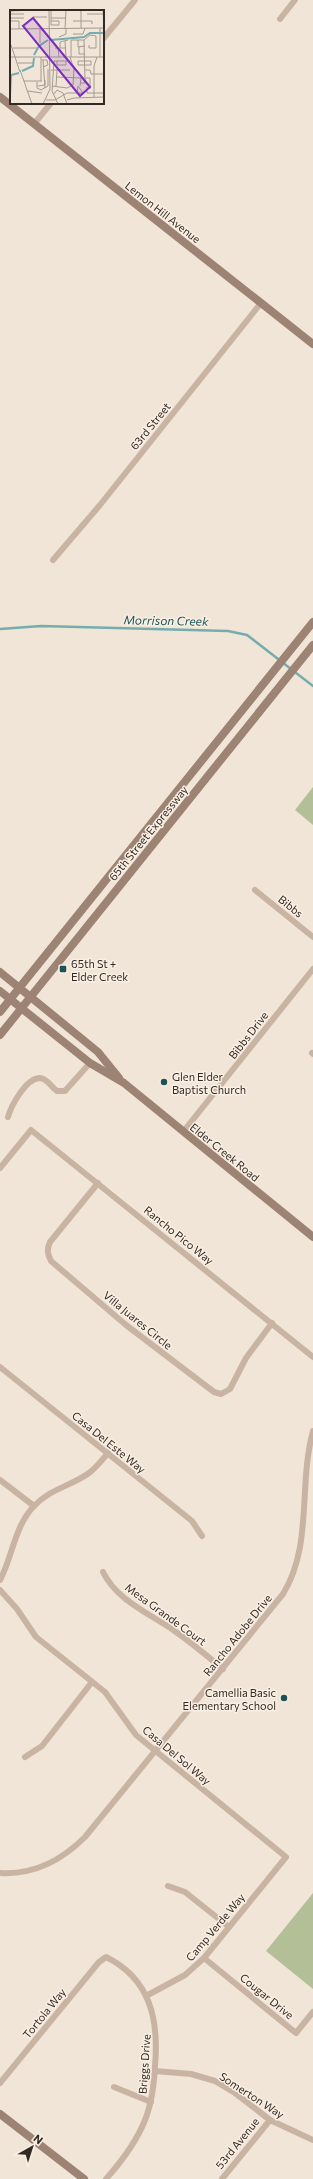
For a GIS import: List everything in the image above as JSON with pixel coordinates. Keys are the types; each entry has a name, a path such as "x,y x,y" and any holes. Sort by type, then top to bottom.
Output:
{"main road":[{"name":"Lemon Hill Avenue","path":"0,98 313,344"},
{"name":"65th Street Expressway","path":"0,1012 313,622"},
{"name":"65th Street Expressway","path":"0,1035 313,644"},
{"name":"Elder Creek Road","path":"0,972 98,1052 124,1083"},
{"name":"Elder Creek Road","path":"0,991 90,1063 124,1083 313,1237"},
{"path":"0,2114 84,2179"}],"street":[{"path":"104,38 135,0"},
{"path":"280,19 295,0"},
{"path":"34,124 50,104"},
{"name":"63rd Street","path":"53,560 100,505 261,303"},
{"name":"Bibbs","path":"256,890 313,937"},
{"name":"Bibbs Drive","path":"183,1132 313,969"},
{"path":"8,1117 11,1106 30,1082 40,1078 48,1081 57,1091 65,1091 90,1063"},
{"name":"Rancho Pico Way","path":"0,1168 31,1130 313,1357"},
{"name":"Villa Juares Circle","path":"98,1183 50,1242 47,1250 48,1256 51,1261 126,1325 214,1392 221,1394 230,1389 246,1358 272,1323"},
{"name":"Casa Del Este Way","path":"0,1367 192,1521 202,1536"},
{"name":"Rancho Adobe Drive","path":"0,1873 36,1868 61,1857 74,1848 85,1837 291,1582 297,1569 302,1548 308,1454 313,1431"},
{"path":"0,1580 5,1570 19,1528 34,1506 59,1487 88,1473 108,1453"},
{"path":"0,1480 34,1506"},
{"path":"306,1492 313,1492"},
{"name":"Mesa Grande Court","path":"103,1572 113,1588 146,1613 182,1636 222,1669"},
{"name":"Casa Del Sol Way","path":"0,1590 17,1609 36,1638 92,1682 113,1702 136,1735 286,1857"},
{"path":"25,1757 42,1746 92,1682"},
{"name":"Camp Verde Way","path":"146,1996 185,1975 204,1958 286,1857"},
{"path":"168,1886 185,1892 229,1927"},
{"name":"Briggs Drive","path":"106,1957 127,1971 146,1996 155,2019 157,2033 155,2071 151,2102 146,2119 132,2146 106,2179"},
{"name":"Tortola Way","path":"0,2083 99,1962 106,1957"},
{"name":"Cougar Drive","path":"204,1958 296,2033 313,2012"},
{"name":"Somerton Way","path":"155,2071 191,2074 215,2081 230,2090 270,2120 313,2140"},
{"path":"114,2087 151,2102"},
{"name":"53rd Avenue","path":"222,2179 270,2120"}],"green space":[{"path":"313,787 313,825 295,810"},
{"path":"313,1893 313,1989 266,1951"}],"waterway":[{"name":"Morrison Creek","path":"0,629 41,626 228,631 247,635 313,686"}],"place":[{"name":"65th St + Elder Creek","path":"63,969"},
{"name":"Glen Elder Baptist Church","path":"164,1082"},
{"name":"Camellia Basic Elementary School","path":"284,1698"}]}
